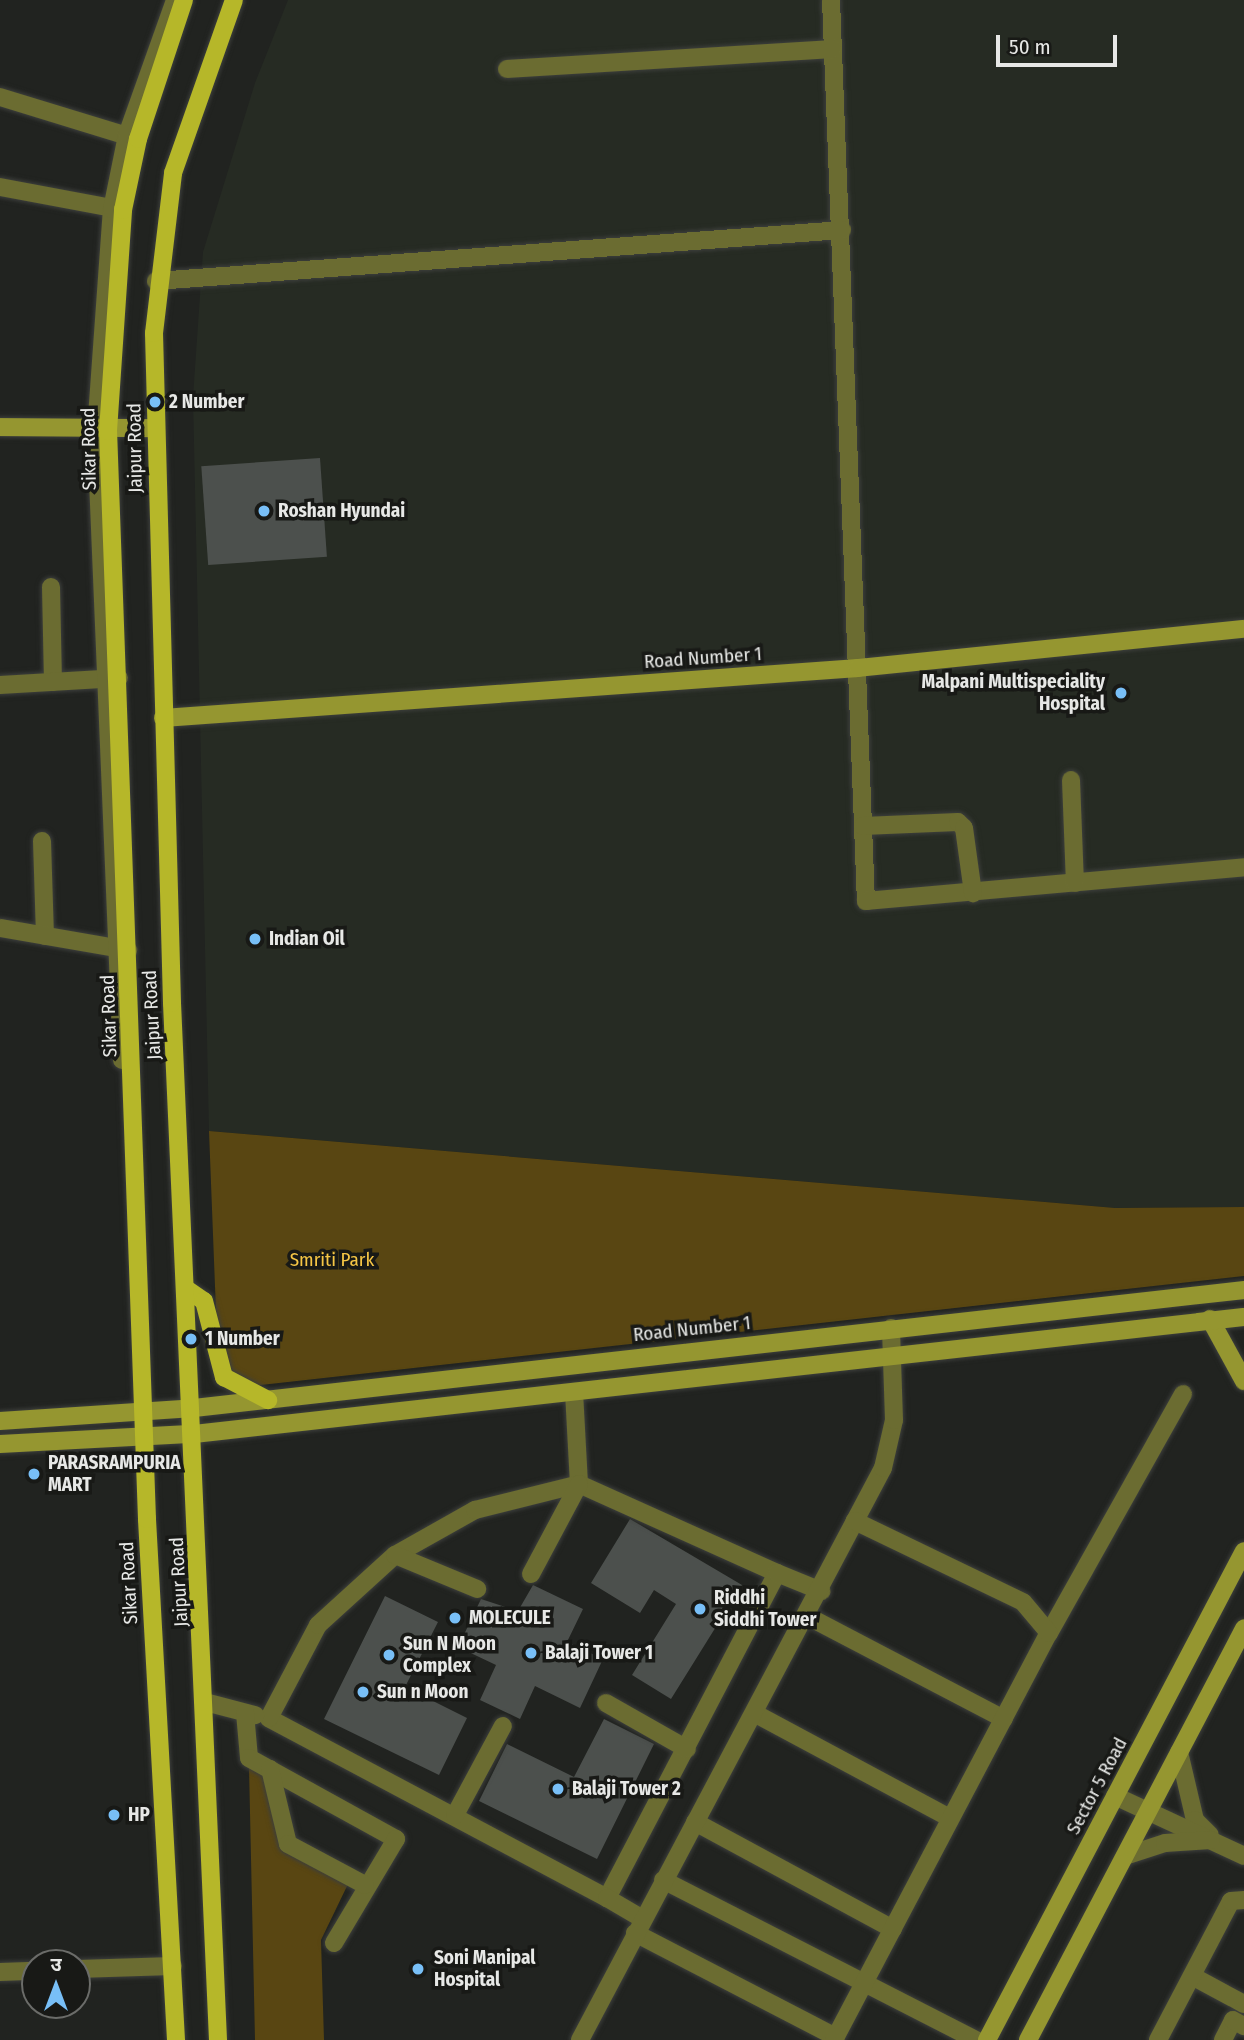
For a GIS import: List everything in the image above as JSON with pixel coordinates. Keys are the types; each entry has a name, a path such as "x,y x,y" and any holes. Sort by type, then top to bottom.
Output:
{"main road":[{"name":"Sikar Road","path":"176,2040 146,1438 140,1413 102,430 117,210 132,137 184,0"},
{"name":"Jaipur Road","path":"218,2040 194,1408 163,718 154,428 156,281 173,173 234,0"},
{"path":"188,1290 204,1301 224,1377 268,1400"}],"street":[{"path":"0,97 132,137 175,0"},
{"path":"831,0 866,901 1244,867"},
{"path":"507,69 832,49"},
{"path":"0,187 117,210"},
{"path":"156,281 842,230"},
{"path":"0,427 102,430 154,428"},
{"path":"51,587 54,681"},
{"name":"Road Number 1","path":"163,718 858,668 1244,629"},
{"path":"0,685 113,678"},
{"path":"1071,780 1075,883"},
{"path":"863,826 958,822 964,828 973,893"},
{"path":"42,841 45,936"},
{"path":"0,928 123,949"},
{"name":"Road Number 1","path":"0,1421 194,1408 1244,1290"},
{"path":"0,1444 194,1434 1244,1317"},
{"path":"1210,1319 1244,1381"},
{"path":"579,2040 821,1591 889,1449 891,1328"},
{"path":"531,1574 579,1484 574,1392"},
{"path":"205,1702 269,1717 455,1815 607,1898 639,1926 835,2038 1049,1633 1183,1394"},
{"path":"269,1717 318,1625 395,1555 475,1510 579,1484 821,1591"},
{"path":"855,1521 1023,1602 1049,1633"},
{"name":"Sector 5 Road","path":"987,2040 1244,1551"},
{"path":"395,1555 477,1589"},
{"path":"607,1898 777,1573"},
{"path":"807,1616 1004,1719"},
{"path":"1028,2040 1244,1628"},
{"path":"606,1703 687,1749"},
{"path":"245,1713 249,1758 396,1839 365,1885 334,1943"},
{"path":"754,1713 950,1818"},
{"path":"455,1815 503,1726"},
{"path":"1179,1752 1195,1820 1215,1840"},
{"path":"270,1769 288,1844 365,1885"},
{"path":"1115,1796 1215,1840 1244,1856"},
{"path":"695,1822 893,1929"},
{"path":"1125,1856 1165,1843 1215,1840"},
{"path":"663,1880 976,2040"},
{"path":"1158,2040 1231,1901 1244,1900"},
{"path":"91,1969 173,1966"},
{"path":"0,1972 21,1971"},
{"path":"1192,1976 1244,2004"},
{"path":"1223,2040 1233,2020 1242,2020"}],"shaded area":[{"path":"288,0 1244,0 1244,1207 1115,1208 209,1131 193,397 203,252 255,83"}],"green space":[{"name":"Smriti Park","path":"209,1131 1115,1208 1244,1207 1244,1276 242,1387 230,1379 217,1338"},
{"path":"249,1767 262,1773 283,1848 349,1882 321,1940 324,2040 255,2040"}],"building":[{"name":"Roshan Hyundai","path":"320,458 327,557 208,565 201,466"},
{"name":"Riddhi Siddhi Tower","path":"630,1519 742,1585 671,1699 632,1675 676,1604 654,1590 640,1613 591,1583"},
{"name":"Balaji Tower 1","path":"533,1585 583,1609 567,1642 603,1659 580,1708 535,1686 520,1719 480,1700 496,1665 458,1647 481,1599 518,1611"},
{"name":"Sun N Moon Complex","path":"385,1596 438,1622 405,1687 467,1718 439,1775 324,1719"},
{"name":"Balaji Tower 2","path":"604,1719 654,1744 597,1859 479,1801 507,1744 574,1777"}],"place":[{"name":"2 Number","path":"155,402"},
{"name":"Roshan Hyundai","path":"264,511"},
{"name":"Malpani Multispeciality Hospital","path":"1121,693"},
{"name":"Indian Oil","path":"255,939"},
{"name":"1 Number","path":"191,1339"},
{"name":"PARASRAMPURIA MART","path":"34,1474"},
{"name":"Riddhi Siddhi Tower","path":"700,1609"},
{"name":"MOLECULE","path":"455,1618"},
{"name":"Balaji Tower 1","path":"531,1653"},
{"name":"Sun N Moon Complex","path":"389,1655"},
{"name":"Sun n Moon","path":"363,1692"},
{"name":"Balaji Tower 2","path":"558,1789"},
{"name":"HP","path":"114,1815"},
{"name":"Soni Manipal Hospital","path":"418,1969"}]}
